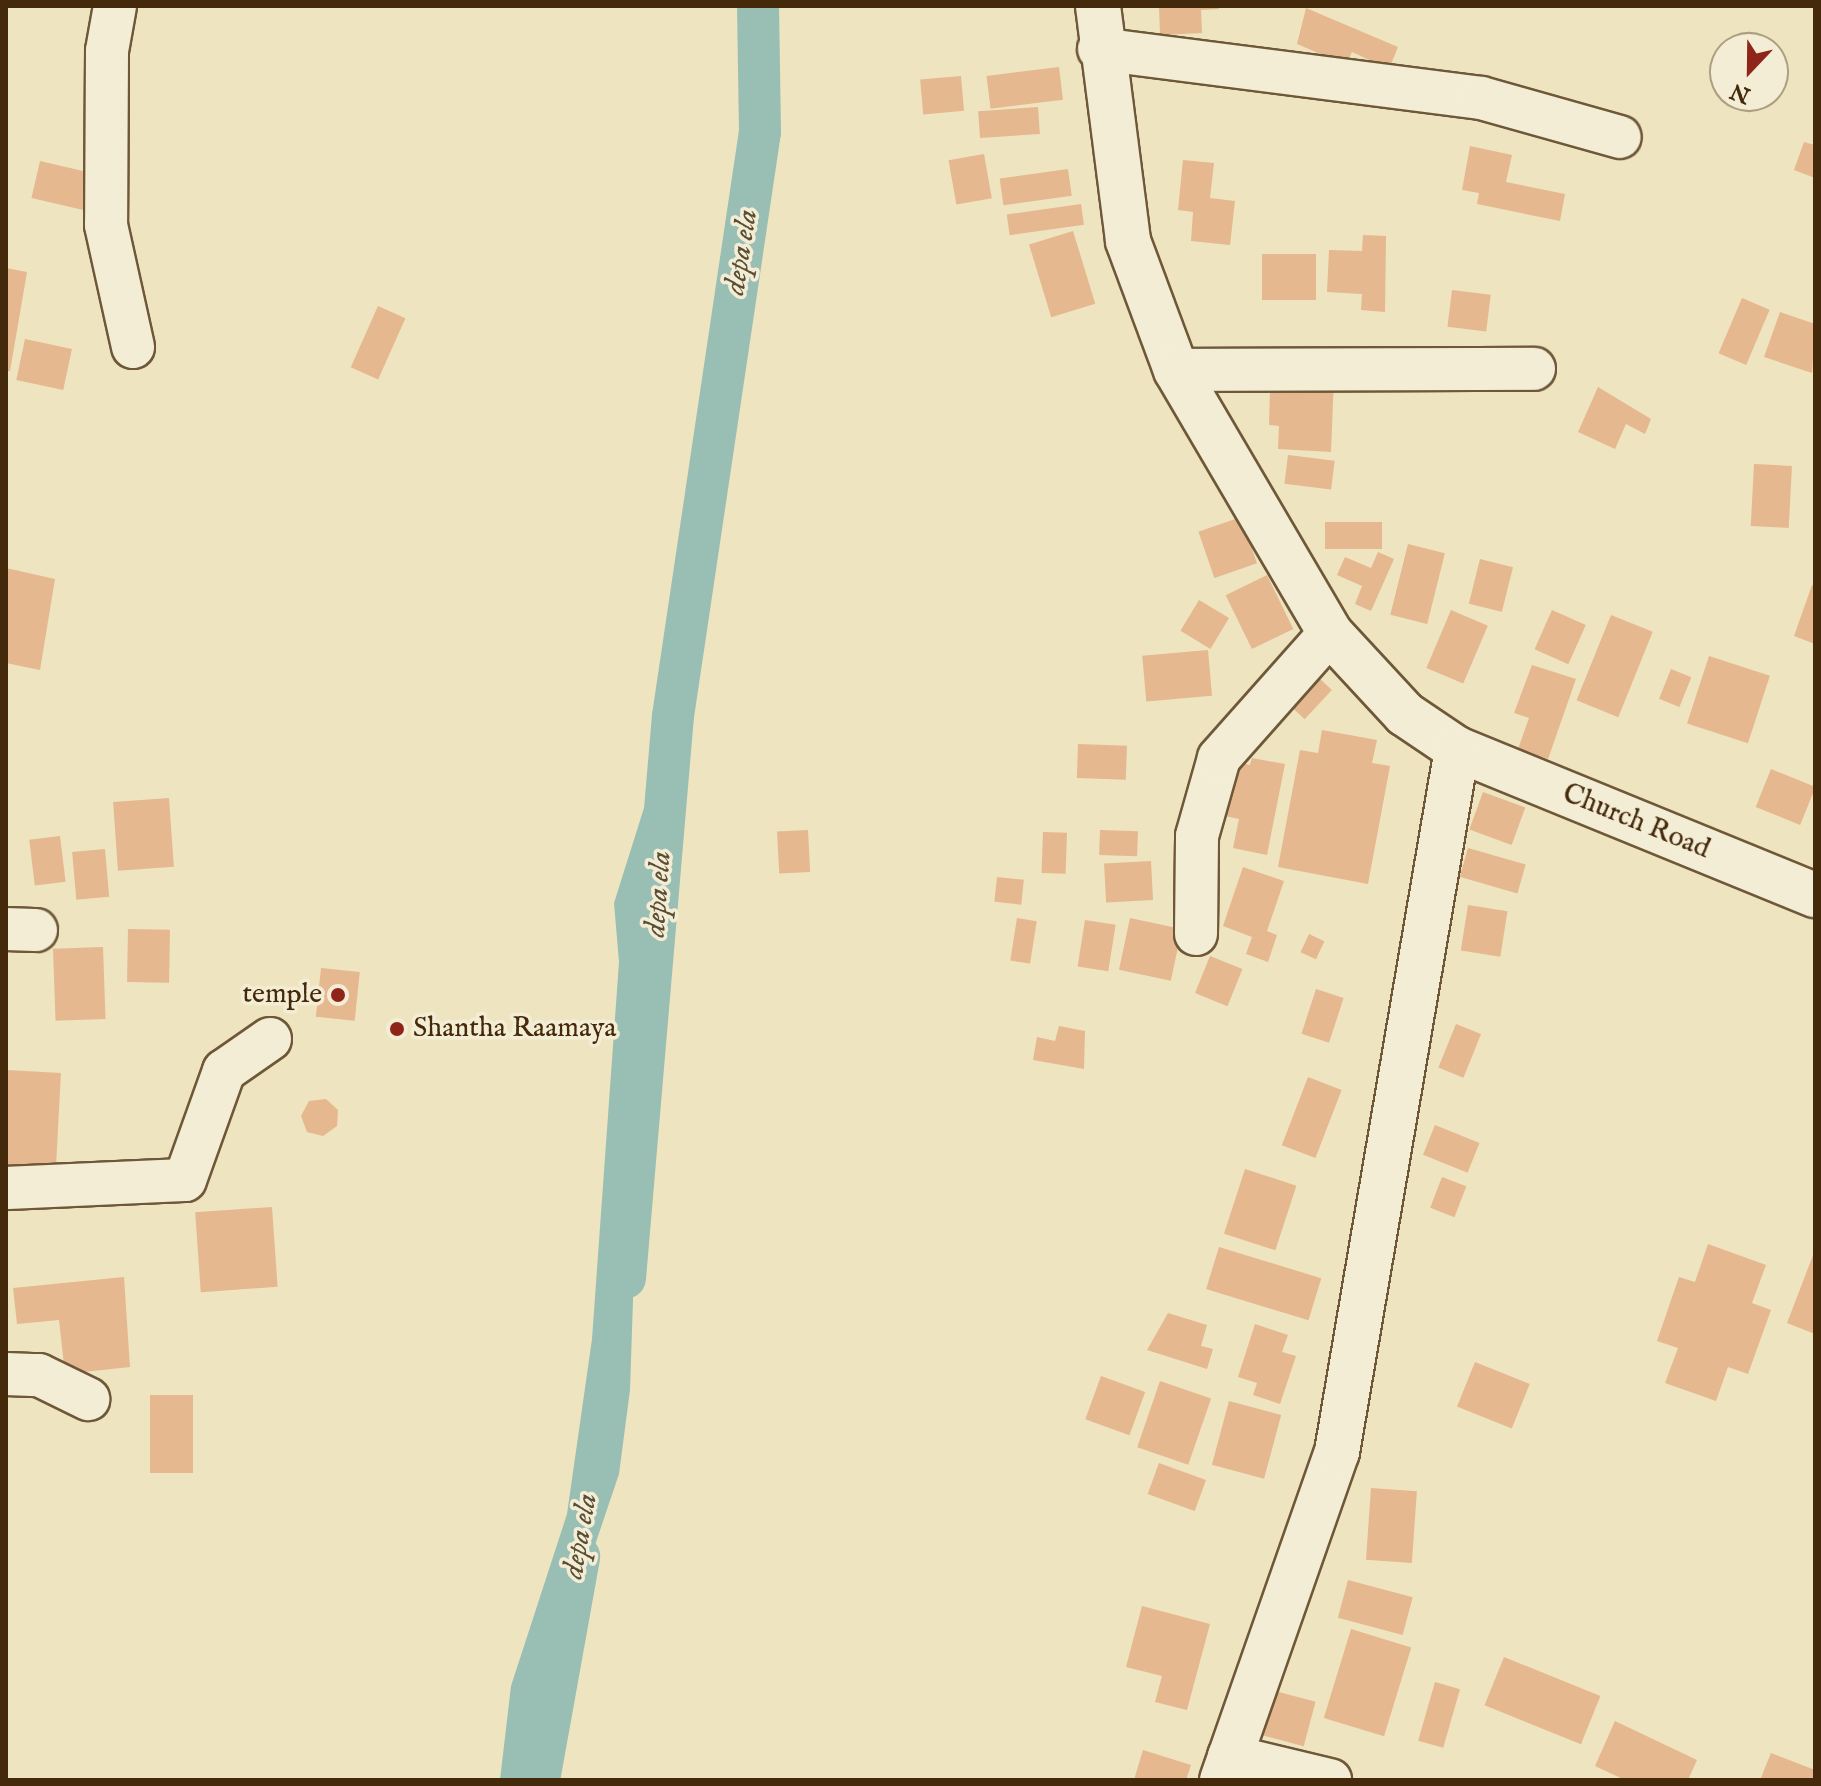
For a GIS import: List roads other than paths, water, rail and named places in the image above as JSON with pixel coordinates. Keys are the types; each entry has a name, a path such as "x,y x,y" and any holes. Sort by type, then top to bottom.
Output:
{"street":[{"path":"115,6 107,51 106,225 133,347"},
{"name":"Church Road","path":"1098,6 1099,49 1128,241 1176,370 1330,633 1405,714 1457,749 1815,895"},
{"path":"1099,49 1481,98 1620,137"},
{"path":"1176,370 1534,369"},
{"path":"1196,934 1197,836 1219,758 1330,633"},
{"path":"1330,1780 1226,1768 1337,1452 1457,749"},
{"path":"6,1188 185,1180 224,1071 270,1039"},
{"path":"6,1374 39,1375 88,1399"}],"water":[{"path":"673,716 646,911 630,1390 619,1474 544,1696 532,1780 500,1780 511,1686 567,1514 592,1339 619,962 614,903"}],"waterway":[{"name":"depa ela","path":"625,1278 673,716 760,132 758,6"},
{"name":"depa ela","path":"539,1780 579,1557"}],"place":[{"name":"temple","path":"338,995"},
{"name":"Shantha Raamaya","path":"397,1029"}]}
